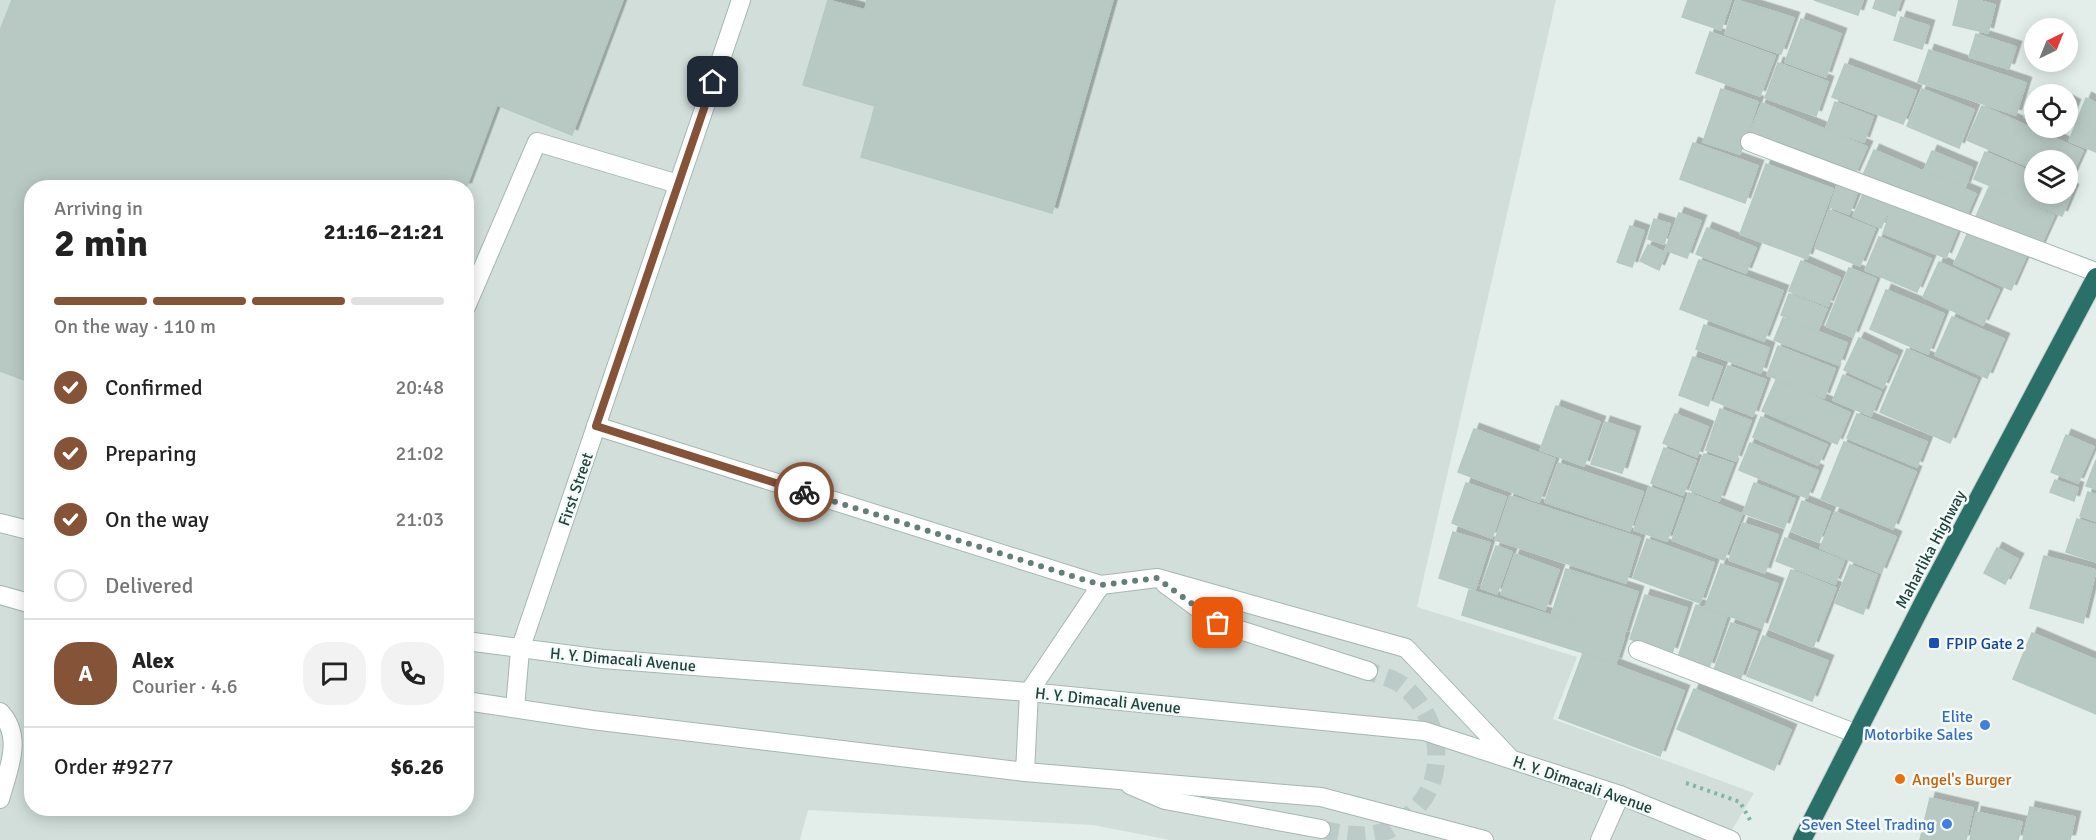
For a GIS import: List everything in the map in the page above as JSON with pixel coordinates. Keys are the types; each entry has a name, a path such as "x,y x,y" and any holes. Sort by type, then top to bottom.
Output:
{"highway":[{"name":"Maharlika Highway","path":"1802,840 2096,277"}],"street":[{"name":"First Street","path":"515,708 520,650 741,0"},
{"path":"474,288 537,142 678,184"},
{"path":"1750,142 2096,272"},
{"path":"596,426 1101,585 1157,578 1406,648 1510,759"},
{"path":"0,523 24,529"},
{"path":"1157,578 1218,623 1368,671"},
{"path":"1025,772 1029,693 1101,585"},
{"path":"0,595 24,602"},
{"name":"H. Y. Dimacali Avenue","path":"474,642 520,650 1029,693 1424,731 1620,795 1731,840"},
{"path":"1638,650 1857,734"},
{"path":"474,702 592,720 1025,772 1321,797 1484,840"},
{"path":"0,712 10,722 14,747 0,799"},
{"path":"1115,778 1165,800 1321,830"},
{"path":"1600,840 1620,795"}],"path":[{"path":"1686,783 1740,802"}],"shaded area":[{"path":"0,0 1556,0 1417,607 1577,657 1553,719 1754,793 1726,840 1170,840 1093,825 808,810 800,840 0,840"}],"building":[{"path":"12,0 623,0 572,135 497,105 469,180 24,180 24,380 0,371 0,31"},
{"path":"828,0 865,10 867,0 1113,0 1052,213 861,157 875,106 803,85"},
{"path":"1688,0 1731,0 1721,30 1682,17"},
{"path":"1736,0 1794,18 1781,54 1725,34"},
{"path":"1814,0 1863,0 1858,15"},
{"path":"1876,0 1901,0 1895,16 1873,8"},
{"path":"1959,0 1977,0 1995,5 1988,33 1953,25"},
{"path":"1901,17 1929,26 1922,49 1894,40"},
{"path":"1801,19 1841,34 1826,77 1785,62"},
{"path":"1710,32 1775,56 1760,96 1696,73"},
{"path":"1976,34 2016,47 2009,69 1969,57"},
{"path":"1929,50 2026,83 2016,115 1918,82"},
{"path":"1778,63 1828,82 1816,116 1765,98"},
{"path":"1845,64 1916,91 1903,124 1832,97"},
{"path":"1721,89 1758,102 1740,154 1703,142"},
{"path":"1922,89 1974,110 1959,148 1907,126"},
{"path":"2086,98 2096,103 2096,152 2069,141 2070,138 2078,138 2078,118"},
{"path":"1835,102 1873,117 1864,142 1826,128"},
{"path":"1762,103 1867,147 1854,176 1750,132"},
{"path":"1982,106 2024,125 2024,138 2054,138 2083,151 2078,162 2078,150 2024,150 2024,165 1967,140"},
{"path":"1693,143 1758,166 1745,203 1680,179"},
{"path":"1874,150 1976,194 1965,219 1863,175"},
{"path":"1932,151 1972,168 1965,187 1924,170"},
{"path":"1985,152 2024,169 2024,200 1974,179"},
{"path":"1766,164 1833,189 1807,259 1740,234"},
{"path":"1837,186 1857,193 1849,214 1830,207"},
{"path":"1867,186 1894,198 1881,228 1853,216"},
{"path":"1989,187 2054,216 2039,249 1975,219"},
{"path":"2033,204 2067,204 2062,216"},
{"path":"1893,205 1957,231 1946,258 1883,233"},
{"path":"1829,210 1875,229 1860,266 1815,248"},
{"path":"1679,213 1701,221 1687,258 1665,250"},
{"path":"1654,219 1670,224 1664,244 1648,239"},
{"path":"1630,226 1644,231 1632,267 1617,262"},
{"path":"1707,228 1756,248 1746,273 1696,254"},
{"path":"1970,228 2027,254 2011,290 1954,264"},
{"path":"1879,237 1931,259 1917,292 1865,270"},
{"path":"1648,245 1666,253 1659,270 1640,261"},
{"path":"1699,260 1783,291 1764,341 1680,309"},
{"path":"1801,261 1840,278 1828,306 1789,291"},
{"path":"1939,262 1999,290 1983,325 1923,297"},
{"path":"1849,268 1876,279 1853,337 1826,326"},
{"path":"1886,290 1944,314 1928,354 1870,329"},
{"path":"1789,294 1827,309 1818,330 1781,315"},
{"path":"1952,317 2004,339 1987,378 1935,355"},
{"path":"1783,318 1847,343 1839,365 1774,340"},
{"path":"1704,325 1769,348 1761,373 1696,349"},
{"path":"1859,338 1897,356 1883,388 1844,370"},
{"path":"1778,346 1835,369 1824,398 1767,375"},
{"path":"1907,349 1977,380 1950,443 1880,412"},
{"path":"1693,357 1722,367 1708,406 1679,395"},
{"path":"1728,366 1766,380 1753,416 1714,401"},
{"path":"1843,375 1881,392 1871,416 1833,400"},
{"path":"1776,380 1850,413 1837,444 1762,411"},
{"path":"1556,406 1600,422 1584,466 1540,450"},
{"path":"1720,409 1751,421 1736,461 1706,450"},
{"path":"1675,414 1708,427 1697,457 1663,443"},
{"path":"1857,414 1927,442 1917,467 1847,438"},
{"path":"1761,417 1827,445 1818,465 1753,437"},
{"path":"1605,422 1635,432 1622,473 1591,464"},
{"path":"1474,429 1555,459 1539,502 1458,472"},
{"path":"2066,435 2094,447 2078,483 2051,472"},
{"path":"1844,442 1916,472 1893,529 1821,499"},
{"path":"1750,443 1818,471 1807,498 1739,470"},
{"path":"1664,448 1696,461 1683,495 1651,483"},
{"path":"1704,454 1733,464 1719,501 1690,490"},
{"path":"2096,460 2096,489 2086,486"},
{"path":"1558,463 1643,492 1630,531 1545,502"},
{"path":"2055,480 2078,488 2074,501 2050,492"},
{"path":"1466,483 1506,497 1492,538 1452,523"},
{"path":"1754,483 1795,499 1784,528 1743,513"},
{"path":"1649,487 1682,499 1667,541 1634,530"},
{"path":"2088,492 2096,495 2096,521 2080,516"},
{"path":"1689,493 1742,514 1724,560 1672,540"},
{"path":"1510,496 1640,538 1626,583 1495,540"},
{"path":"1802,501 1830,512 1819,542 1791,531"},
{"path":"1835,512 1896,537 1881,573 1820,548"},
{"path":"2077,519 2096,525 2096,562 2066,552"},
{"path":"1743,523 1778,535 1765,573 1729,560"},
{"path":"1453,532 1490,543 1475,590 1439,578"},
{"path":"1785,538 1844,561 1835,584 1776,561"},
{"path":"1647,539 1714,563 1700,603 1633,578"},
{"path":"1496,546 1512,552 1497,594 1481,588"},
{"path":"1997,548 2018,559 2005,584 1984,573"},
{"path":"1515,554 1559,570 1545,610 1501,594"},
{"path":"2044,556 2096,570 2083,623 2030,608"},
{"path":"1721,564 1778,584 1762,628 1705,607"},
{"path":"1850,565 1877,575 1863,614 1835,603"},
{"path":"1566,569 1638,592 1624,636 1552,613"},
{"path":"1791,570 1836,588 1813,647 1769,629"},
{"path":"1469,590 1624,638 1616,663 1462,615"},
{"path":"1645,595 1687,608 1672,653 1630,639"},
{"path":"1696,605 1727,616 1709,668 1678,657"},
{"path":"1731,623 1757,632 1740,680 1714,670"},
{"path":"2032,633 2096,660 2096,714 2013,679"},
{"path":"1763,636 1828,661 1812,701 1747,676"},
{"path":"1583,653 1684,691 1660,756 1559,718"},
{"path":"1694,689 1791,730 1774,770 1677,729"},
{"name":"Seven Steel Trading","path":"1930,798 1973,808 1966,840 1920,840"},
{"path":"2030,807 2075,817 2070,840 2023,840"},
{"path":"1976,812 2022,822 2018,840 1970,840"}],"tunnel":[{"path":"1321,829 1363,835 1391,829 1419,805 1429,789 1435,771 1434,734 1427,716 1416,699 1402,685 1368,671"}],"way so far":[{"path":"804,492 1101,585 1157,578 1218,623"}],"place":[{"name":"FPIP Gate 2","path":"1934,643"},
{"name":"Elite Motorbike Sales","path":"1985,725"},
{"name":"Angel's Burger","path":"1900,779"},
{"name":"Seven Steel Trading","path":"1947,824"}],"route":[{"path":"713,82 596,426 804,492"}]}
